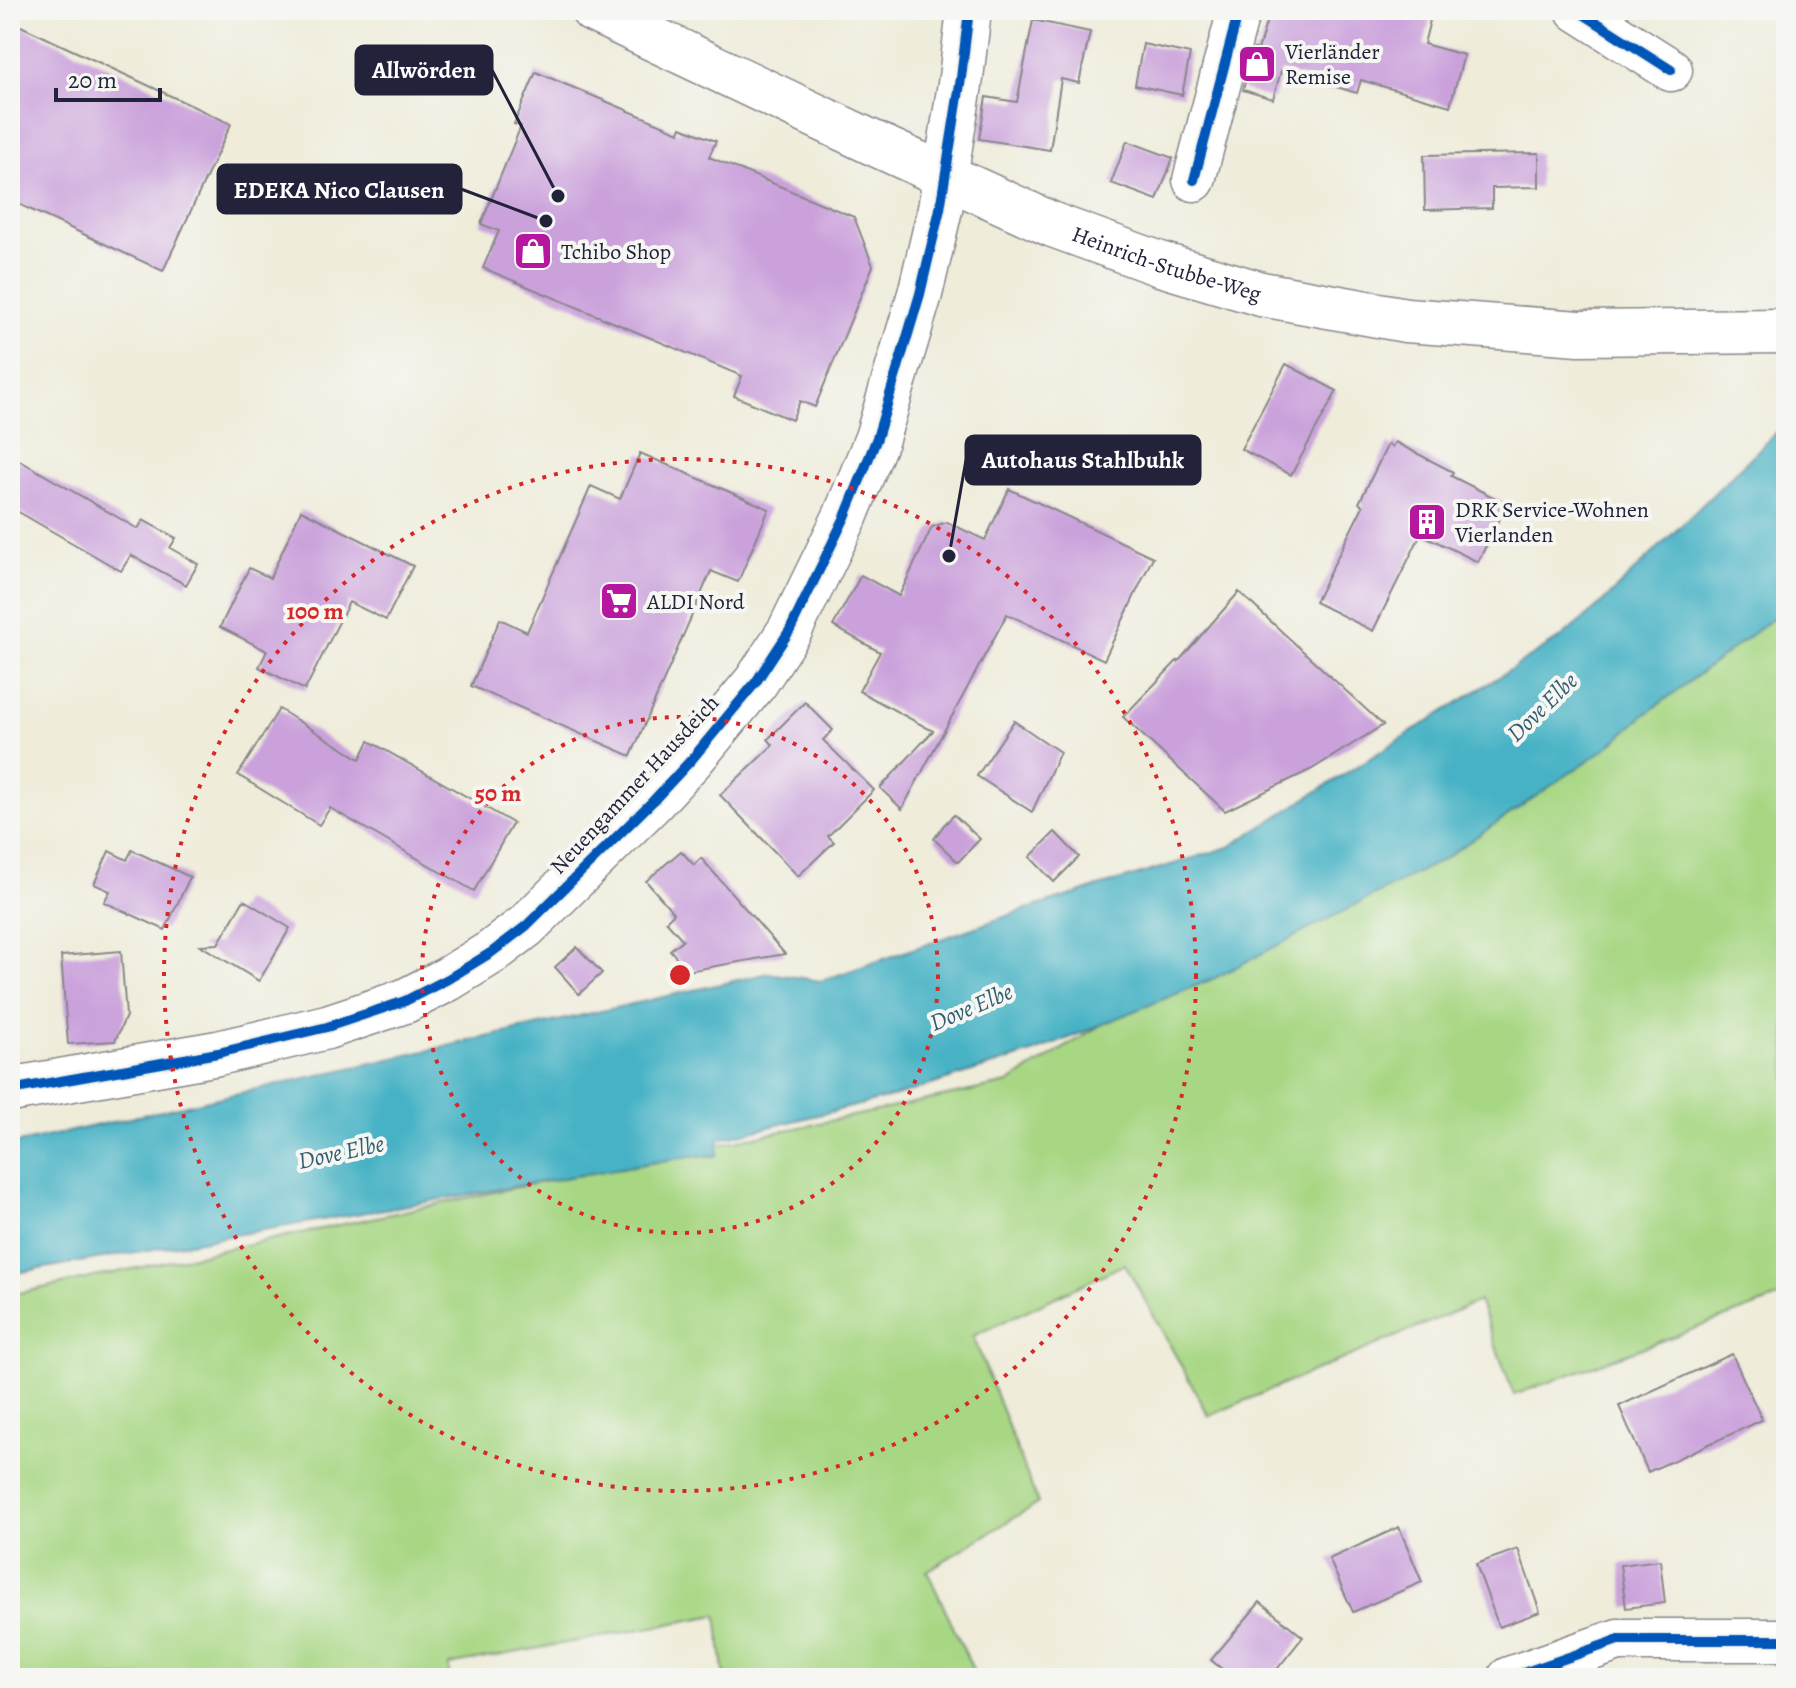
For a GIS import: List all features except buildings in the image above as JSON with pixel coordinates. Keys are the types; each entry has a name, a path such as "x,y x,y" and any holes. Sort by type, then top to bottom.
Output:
{"street":[{"name":"Heinrich-Stubbe-Weg","path":"593,10 1053,225 1125,252 1261,294 1406,320 1563,332 1786,331"},
{"name":"Neuengammer Hausdeich","path":"10,1090 218,1053 327,1027 405,1001 492,952 526,926 692,759 756,682 790,630 845,517 877,438 920,294 946,176 969,10"},
{"path":"1194,180 1239,10"},
{"path":"1577,10 1671,70"},
{"path":"1509,1678 1618,1640 1786,1640"}],"green space":[{"path":"1786,597 1786,1295 1514,1395 1479,1301 1209,1416 1125,1264 973,1336 1038,1503 927,1571 977,1678 725,1678 717,1615 449,1665 449,1678 10,1678 10,1295 1008,1083"}],"water":[{"name":"Dove Elbe","path":"1786,423 1784,610 1642,717 1608,747 1444,859 1215,978 1035,1052 896,1096 719,1139 717,1156 691,1156 10,1274 10,1145 769,973 821,981 1030,908 1229,847 1562,637 1601,604"}],"cycle path":[{"path":"10,1090 218,1053 327,1027 405,1001 492,952 526,926 692,759 756,682 790,630 845,517 877,438 920,294 940,209 969,10"},
{"path":"1194,180 1239,10"},
{"path":"1577,10 1671,70"},
{"path":"1509,1678 1618,1640 1786,1640"}],"place":[{"name":"Vierländer Remise","path":"1257,64"},
{"name":"Allwörden","path":"558,196"},
{"name":"EDEKA Nico Clausen","path":"546,221"},
{"name":"Tchibo Shop","path":"533,251"},
{"name":"DRK Service-Wohnen Vierlanden","path":"1427,522"},
{"name":"Autohaus Stahlbuhk","path":"949,556"},
{"name":"ALDI Nord","path":"619,601"}]}
